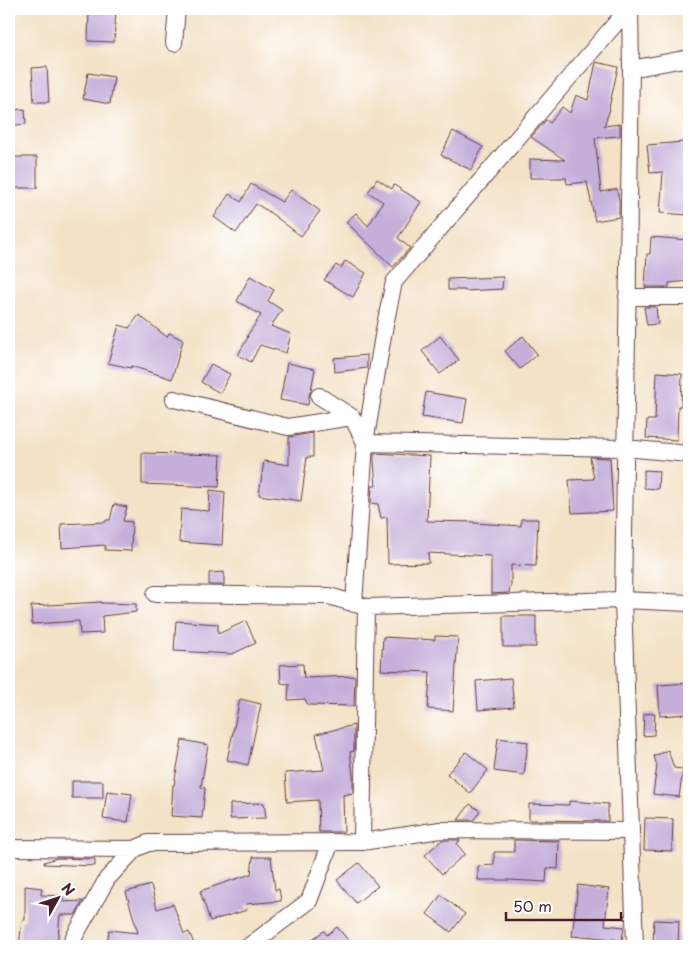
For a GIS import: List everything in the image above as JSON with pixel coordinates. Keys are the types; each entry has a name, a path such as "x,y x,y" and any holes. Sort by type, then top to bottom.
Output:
{"street":[{"path":"174,43 177,9"},
{"path":"629,9 631,68 623,600 635,946"},
{"path":"362,842 360,605 365,443 394,282 629,9"},
{"path":"631,68 689,58"},
{"path":"627,297 689,297"},
{"path":"319,396 352,417 365,443"},
{"path":"174,399 288,427 352,417"},
{"path":"365,443 625,448 689,454"},
{"path":"155,594 330,596 360,605 623,600 689,603"},
{"path":"69,946 107,879 135,849 148,843 362,842 440,830 631,832"},
{"path":"249,946 309,902 332,842"},
{"path":"9,848 135,849"}],"building":[{"path":"89,9 116,9 114,42 88,41"},
{"path":"596,62 618,67 610,109 604,126 620,124 620,136 595,138 601,192 617,189 619,217 595,221 587,182 567,184 566,178 530,178 530,159 565,160 531,137 546,120 550,123 562,107 570,113 576,95 588,100"},
{"path":"47,67 49,102 34,102 32,68"},
{"path":"88,73 114,77 110,104 83,99"},
{"path":"25,109 26,124 9,126 9,110"},
{"path":"453,131 483,147 471,170 441,155"},
{"path":"684,142 687,169 689,168 689,215 660,213 663,172 650,173 647,145"},
{"path":"9,157 37,157 37,188 9,188"},
{"path":"377,179 392,189 394,185 421,202 398,238 410,248 393,267 346,222 356,213 368,226 383,202 368,192"},
{"path":"251,184 282,202 291,190 320,211 301,236 256,204 236,233 214,217 229,194 241,202"},
{"path":"651,237 688,240 687,266 689,266 689,281 669,283 669,287 645,287 647,254 650,254"},
{"path":"345,261 366,273 353,297 324,280 336,265 341,268"},
{"path":"250,276 274,290 268,301 282,310 271,326 291,334 286,353 260,345 251,362 238,355 247,336 261,315 237,301"},
{"path":"503,277 502,289 448,290 448,279"},
{"path":"644,307 656,307 658,324 647,325"},
{"path":"139,315 167,337 169,333 183,340 172,379 131,366 131,368 108,363 119,325 129,328"},
{"path":"440,336 459,360 440,374 422,351"},
{"path":"523,336 537,354 520,369 505,351"},
{"path":"367,355 367,368 335,372 334,358"},
{"path":"287,363 315,369 308,405 280,400"},
{"path":"211,364 230,374 220,393 201,382"},
{"path":"657,372 682,374 681,406 678,406 677,440 646,438 647,420 655,420"},
{"path":"426,392 467,399 463,423 422,417"},
{"path":"313,433 313,457 307,457 301,501 259,495 264,461 289,465 289,437"},
{"path":"142,453 221,455 219,487 142,484"},
{"path":"374,453 430,456 427,521 521,526 521,519 538,519 536,566 511,565 509,593 491,594 491,556 428,553 429,563 388,564 387,517 381,518 378,504 371,503 372,486 376,486"},
{"path":"590,457 610,458 613,511 572,513 569,480 594,479"},
{"path":"644,470 659,471 658,489 644,488"},
{"path":"210,490 225,492 222,545 179,542 181,509 209,511"},
{"path":"114,504 127,507 123,521 132,522 131,551 105,550 105,545 62,548 61,524 106,522 106,520 110,520"},
{"path":"224,572 224,585 209,585 209,573"},
{"path":"101,602 136,604 136,612 102,616 103,633 80,634 79,621 32,624 31,606"},
{"path":"503,616 536,616 536,647 503,647"},
{"path":"176,621 218,624 218,634 246,621 256,643 232,654 174,651"},
{"path":"435,636 458,637 453,711 428,709 430,672 381,670 383,637 435,640"},
{"path":"303,664 304,678 355,676 354,706 308,705 305,699 288,700 289,684 281,683 280,665"},
{"path":"511,678 514,707 478,710 476,681"},
{"path":"689,683 689,714 660,716 658,685"},
{"path":"240,699 261,704 248,765 227,760"},
{"path":"655,713 654,735 643,736 644,714"},
{"path":"354,725 354,751 350,752 353,793 343,795 344,832 319,832 318,800 287,802 285,773 324,770 316,734"},
{"path":"498,738 528,742 524,775 494,771"},
{"path":"182,740 208,745 201,787 205,788 202,818 171,816 173,785"},
{"path":"668,750 674,768 683,769 679,797 653,794 657,766 654,756"},
{"path":"466,752 488,770 470,793 447,774"},
{"path":"72,781 103,781 103,798 72,798"},
{"path":"107,791 132,794 128,822 103,819"},
{"path":"569,801 608,804 608,821 529,820 529,804 569,805"},
{"path":"264,803 266,818 230,819 230,804"},
{"path":"470,804 480,811 474,820 458,820"},
{"path":"645,818 673,819 672,851 644,850"},
{"path":"442,840 460,840 457,844 465,854 442,874 425,855"},
{"path":"514,840 559,841 558,869 547,868 546,882 478,880 478,866 494,865 494,852 514,852"},
{"path":"253,857 271,857 275,890 279,889 281,901 246,904 247,910 210,921 200,891 251,874"},
{"path":"57,858 95,859 95,866 44,864 44,862"},
{"path":"359,863 378,886 356,903 337,880"},
{"path":"151,885 157,909 173,904 184,934 189,932 195,946 107,946 109,930 138,933 126,892"},
{"path":"578,885 609,889 605,925 624,927 622,940 572,936"},
{"path":"25,886 42,888 41,895 63,896 63,902 83,901 75,915 60,915 57,946 19,946 22,920 25,920"},
{"path":"441,895 465,914 451,932 427,914"},
{"path":"654,920 679,921 678,945 653,944"},
{"path":"337,927 353,946 303,946 324,931 327,935"}]}
